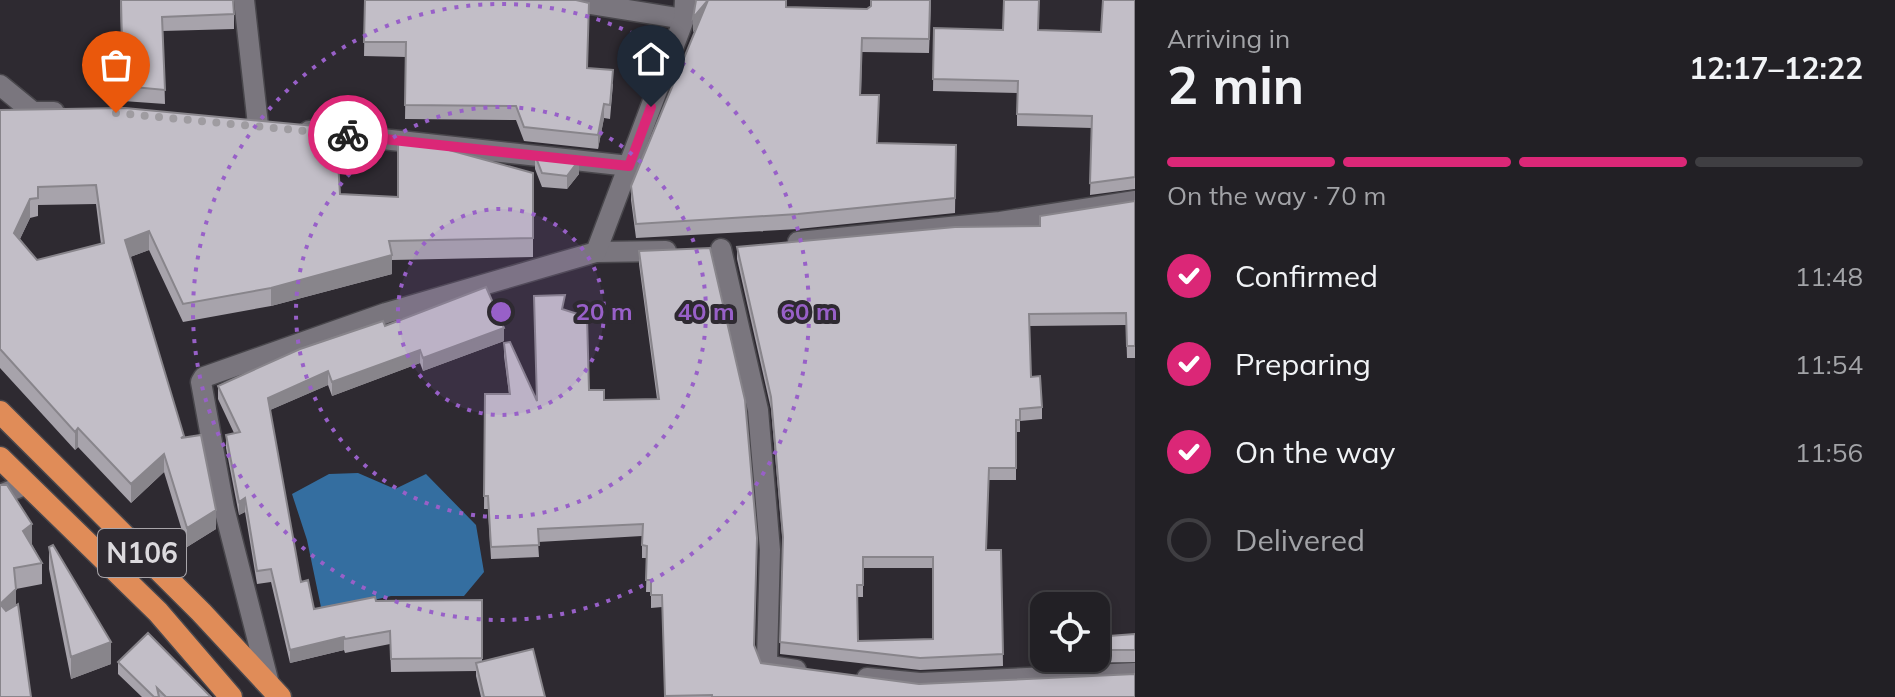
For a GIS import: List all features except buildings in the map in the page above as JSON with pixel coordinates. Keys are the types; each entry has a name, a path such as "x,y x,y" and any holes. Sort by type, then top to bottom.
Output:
{"highway":[{"name":"N106","path":"0,412 274,688"},
{"name":"N106","path":"0,458 158,612 231,697"}],"street":[{"path":"244,0 266,126 629,166"},
{"path":"565,0 684,10 596,252"},
{"path":"0,85 33,112 74,112"},
{"path":"783,243 1000,222 1135,201"},
{"path":"274,688 224,508 201,382 204,377 386,313 596,252 713,249 758,410 770,550 767,658 770,666 810,671"},
{"path":"0,495 27,484"},
{"path":"841,675 920,690 1135,673"}],"water":[{"path":"358,473 395,489 426,474 476,525 484,572 464,596 391,596 322,612 307,540 292,494 329,474"}],"way so far":[{"path":"116,113 348,135"}],"route":[{"path":"348,135 629,166 651,107"}]}
